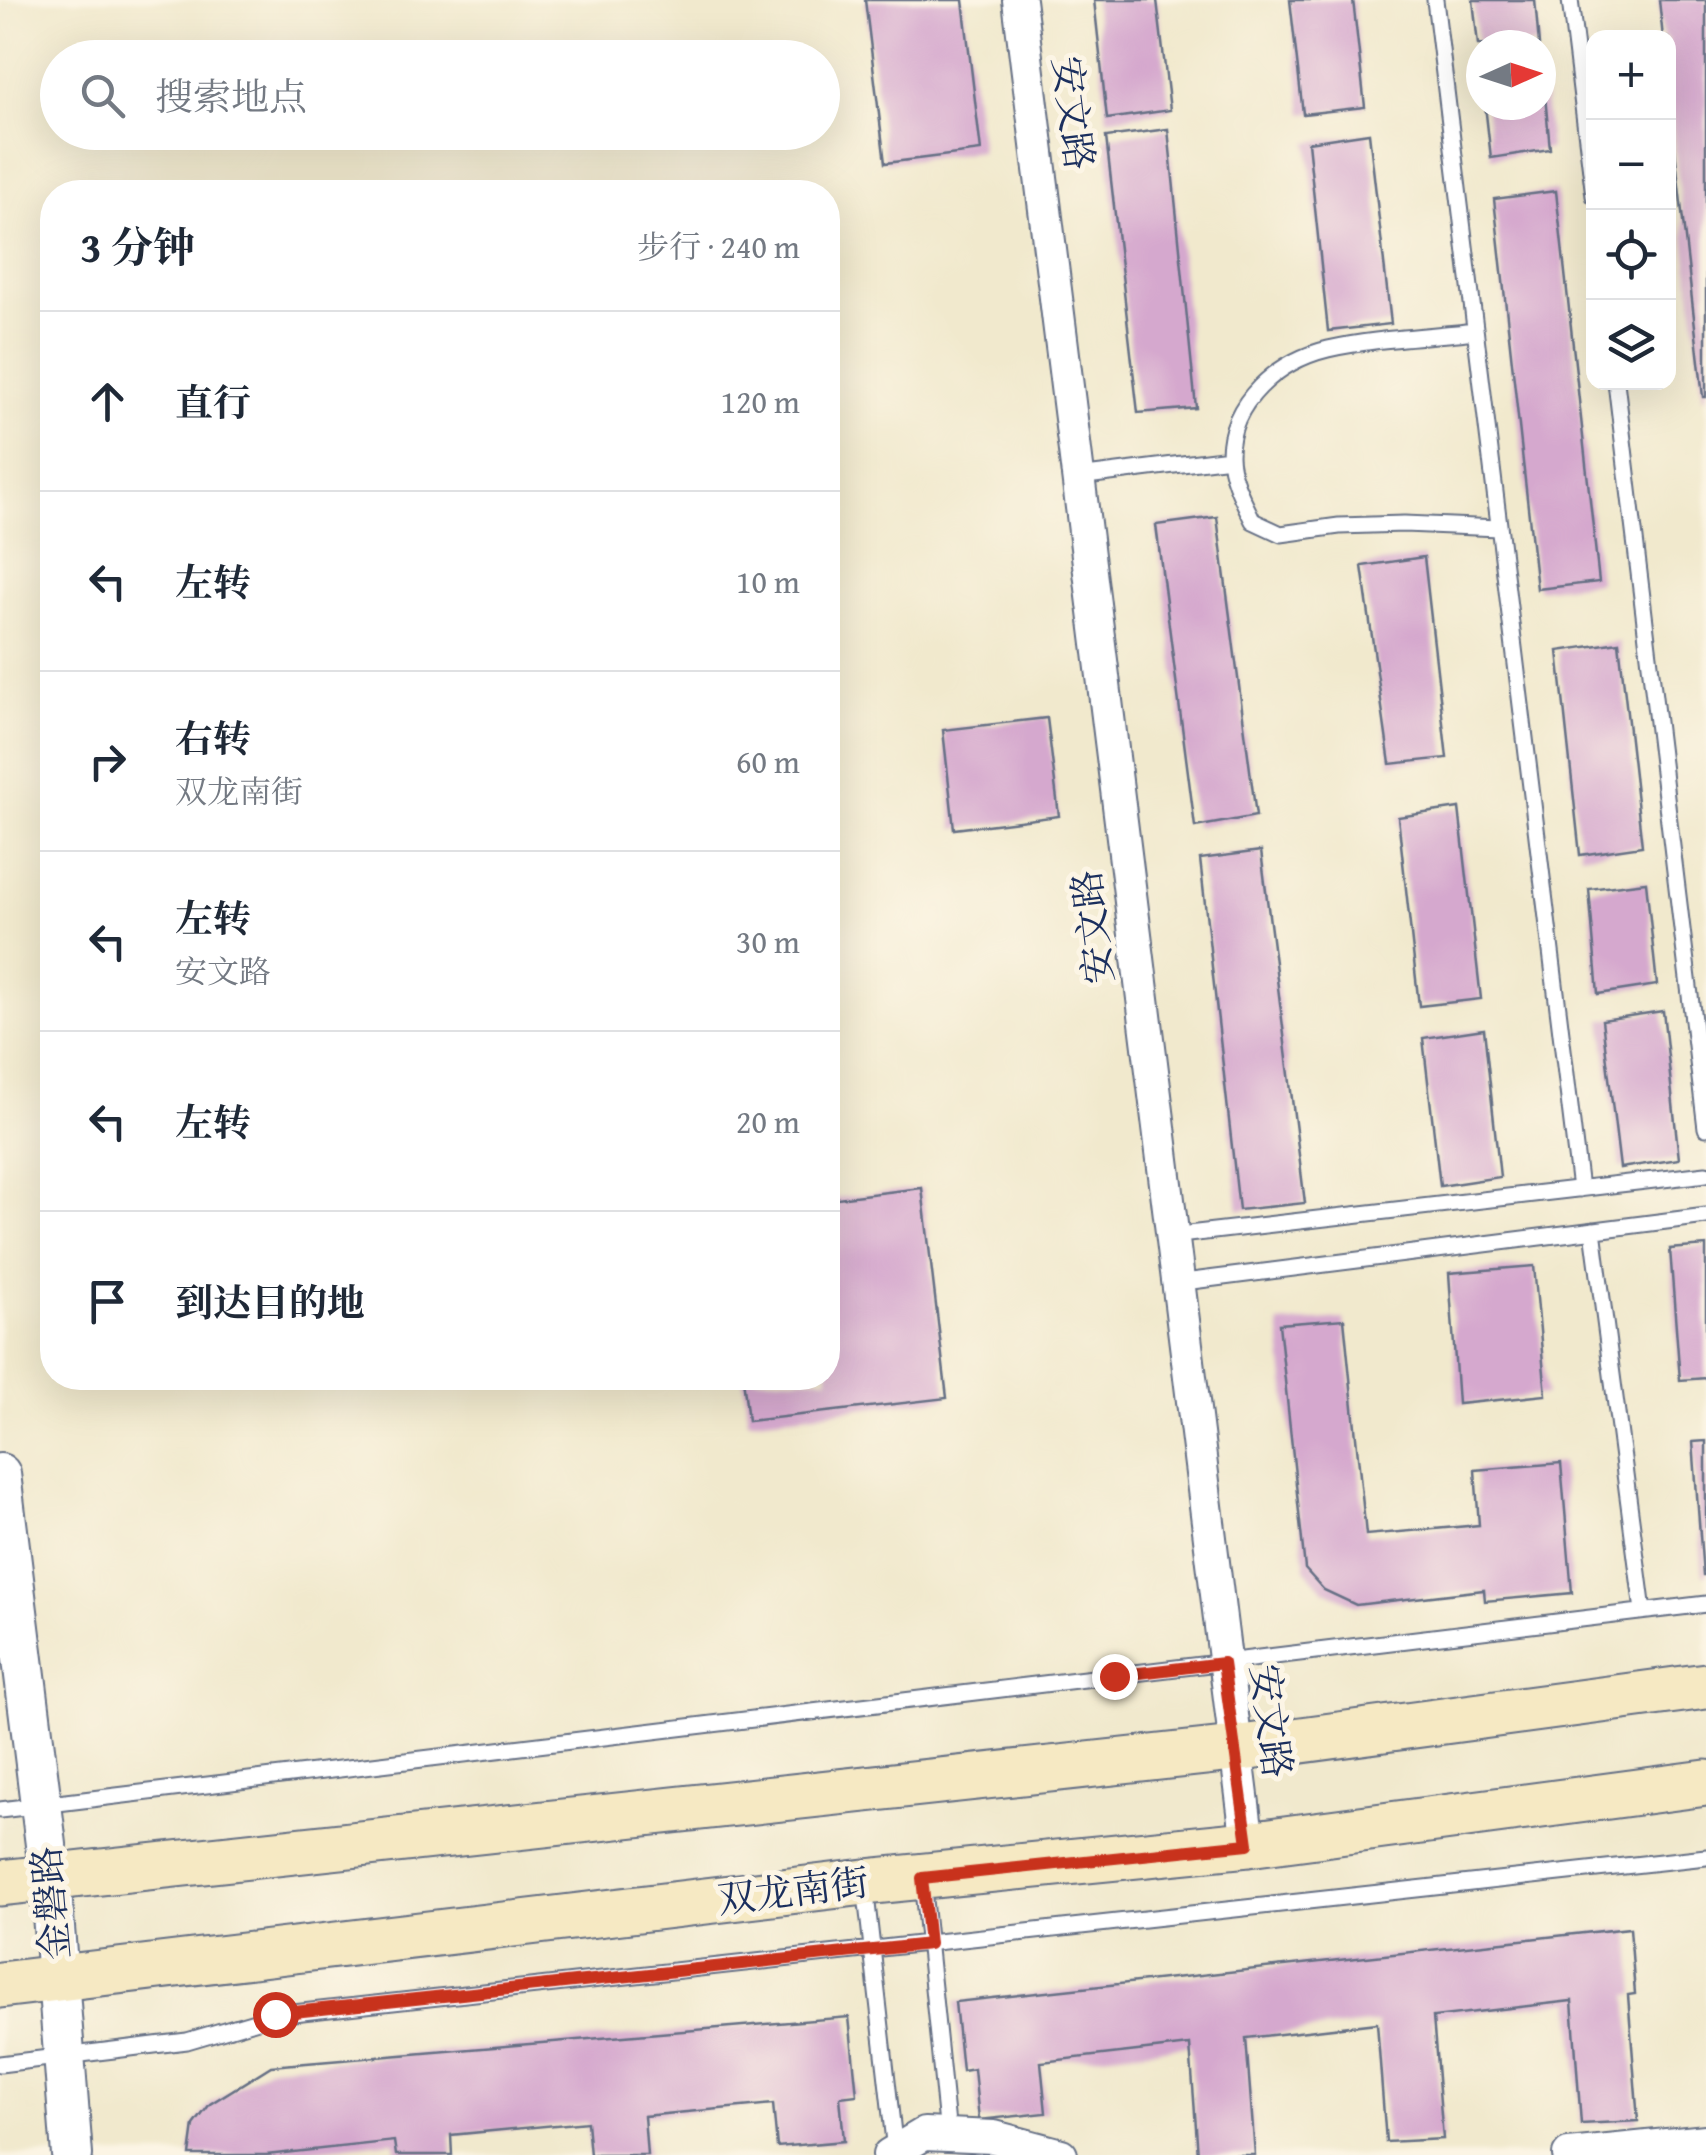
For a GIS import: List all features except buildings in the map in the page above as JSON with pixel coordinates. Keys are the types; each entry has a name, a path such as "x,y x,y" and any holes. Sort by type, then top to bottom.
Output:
{"main road":[{"path":"0,1883 1234,1749 1706,1686"},
{"name":"双龙南街","path":"0,1986 865,1882 1248,1844 1706,1783"}],"street":[{"name":"安文路","path":"1019,0 1248,1844"},
{"name":"金磐路","path":"0,1474 50,1876 72,2155"},
{"path":"892,2153 924,2134 994,2137 1061,2155"},
{"path":"1568,2155 1706,2141"}],"lane":[{"path":"1435,0 1580,1189"},
{"path":"1570,0 1586,131"},
{"path":"1475,332 1326,349 1286,367 1252,394 1235,421 1230,458 1252,522 1281,534 1388,524 1499,528"},
{"path":"1617,390 1706,1128"},
{"path":"1078,477 1230,458"},
{"path":"1171,1236 1706,1174"},
{"path":"1176,1282 1706,1216"},
{"path":"1593,1230 1642,1612"},
{"path":"0,1810 1706,1604"},
{"path":"0,2064 187,2040 275,2014 1706,1857"},
{"path":"922,1878 948,2135"},
{"path":"865,1882 892,2153"}],"route":[{"path":"275,2014 929,1944 922,1878 1248,1844 1223,1663 1114,1676"}]}
